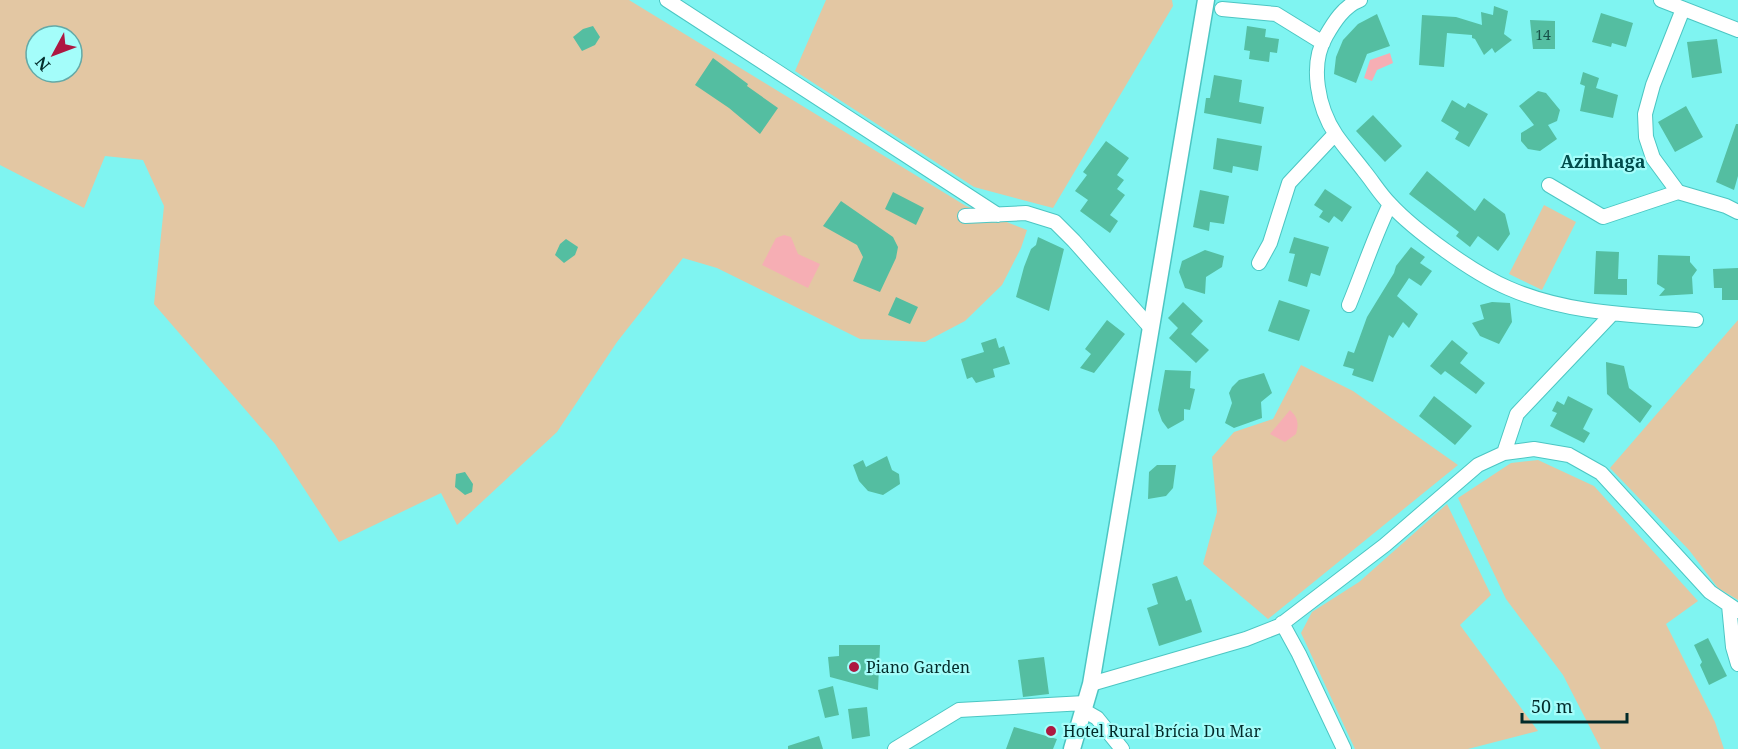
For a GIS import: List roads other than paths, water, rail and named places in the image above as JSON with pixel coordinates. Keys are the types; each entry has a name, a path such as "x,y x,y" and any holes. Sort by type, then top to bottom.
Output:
{"street":[{"path":"1360,0 1354,2 1336,18 1318,56 1317,81 1323,109 1335,134 1390,204 1426,236 1473,269 1506,288 1542,301 1612,314 1696,320"},
{"path":"1661,0 1738,30"},
{"path":"673,2 998,215"},
{"path":"1072,749 1091,684 1202,2"},
{"path":"1222,9 1276,14 1323,43"},
{"path":"1678,192 1653,158 1646,137 1645,114 1653,85 1683,9"},
{"path":"1259,263 1270,243 1289,183 1335,134"},
{"path":"1549,185 1603,217 1678,192 1726,206 1738,212"},
{"path":"1349,305 1375,234 1390,204"},
{"path":"964,216 1026,213 1054,222 1074,241 1150,327"},
{"path":"1504,453 1516,414 1612,314"},
{"path":"1091,684 1246,639 1282,623 1385,545 1478,465 1504,453 1534,449 1569,455 1602,473 1710,592 1734,608 1733,647 1738,664"},
{"path":"1282,623 1344,749"},
{"path":"895,749 959,710 1084,706 1122,749"}],"place":[{"name":"Piano Garden","path":"854,667"},
{"name":"Hotel Rural Brícia Du Mar","path":"1051,731"}],"district":[{"name":"Azinhaga","path":"1603,162"}]}
